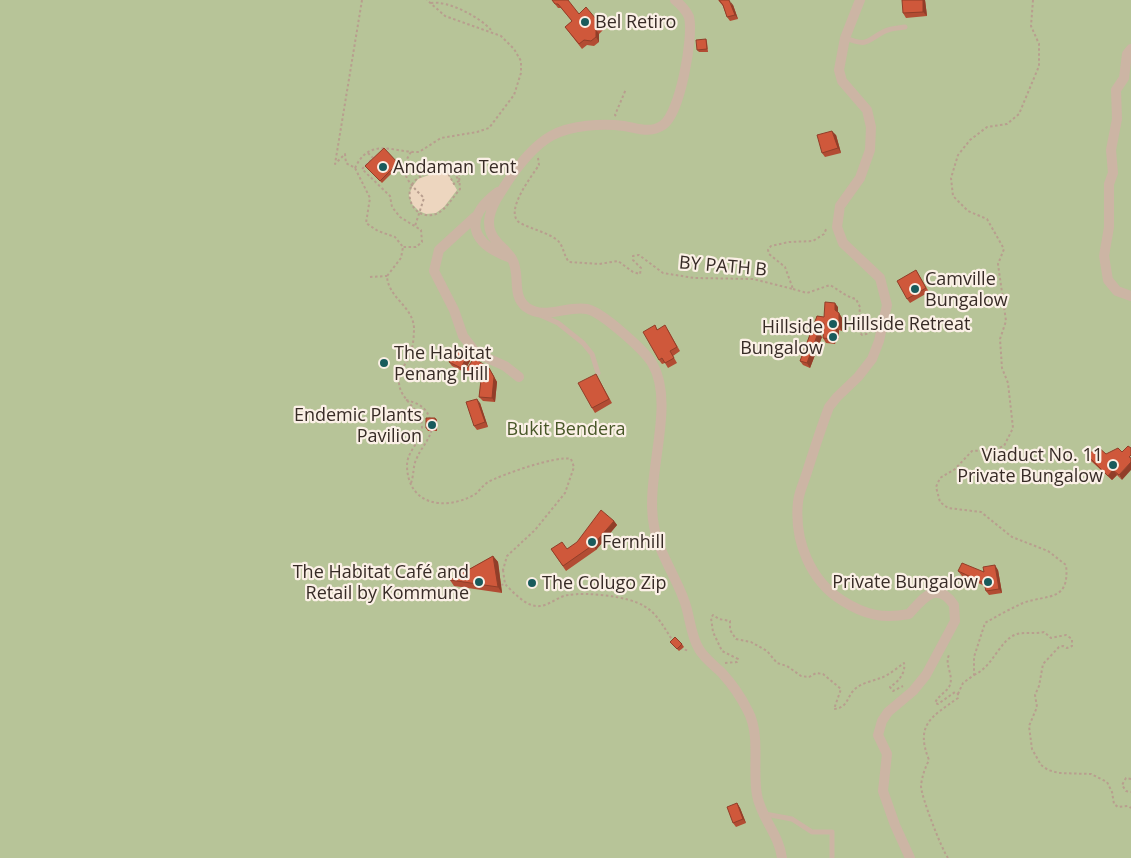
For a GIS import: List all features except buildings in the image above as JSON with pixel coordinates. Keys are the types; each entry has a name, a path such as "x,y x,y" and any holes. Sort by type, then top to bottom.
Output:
{"street":[{"path":"675,0 686,10 690,32 677,106 663,125 642,130 623,126 585,127 550,136 515,170 492,207 488,222 489,231 512,259 518,295 521,302 535,312 543,314 579,308 590,309 601,315 642,352 656,370 662,410 651,511 654,529 684,599 699,650 739,694 750,715 757,762 757,798 775,832 782,858"},
{"path":"860,0 845,38 840,55 839,70 842,81 867,110 871,127 870,150 860,178 840,206 837,227 843,243 880,278 884,286 888,305 881,325 879,341 872,359 858,377 836,397 829,407 798,501 798,529 812,571 820,583 831,594 862,612 879,617 909,614 925,596 934,592 943,594 954,605 955,621 926,675 913,691 888,712 882,721 878,736 887,754 883,791 895,825 910,858"},
{"path":"1131,49 1127,54 1124,78 1116,90 1117,119 1111,150 1114,173 1109,184 1109,227 1104,256 1108,280 1117,291 1131,296"},
{"path":"503,189 485,202 475,217 439,250 434,271 454,310 463,336 476,353 505,366 519,377"},
{"path":"475,217 475,228 480,240 493,252 512,259"}],"lane":[{"path":"845,38 861,43 873,40 886,30 905,28"},
{"path":"535,312 558,323 583,343 592,354 598,373"},
{"path":"764,814 792,819 812,832 832,832 832,857"}],"path":[{"path":"362,0 335,164 345,154 346,163 355,168 370,198 366,222 378,231 395,237 403,247 401,258 387,276 388,286 412,316 414,327 410,355 402,368 399,382 406,400 421,418 422,428 419,440 408,455 408,474 411,484 418,494 435,504 448,505 475,494 487,483 527,466 564,458 571,459 574,467 565,494 535,530 507,556 503,570 505,584 529,604 540,606 566,595 576,594 617,597 643,605 662,622 669,635 681,650 699,650"},
{"path":"355,168 358,162 368,153 384,146 419,152 441,138 489,128 514,96 521,73 521,61 514,49 501,36 492,31 445,16 427,0"},
{"path":"431,3 441,0 474,14 492,31"},
{"path":"974,675 976,648 985,623 1025,603 1057,595 1065,587 1067,572 1066,565 1048,552 1012,537 982,512 948,508 940,502 936,487 940,478 955,469 972,451 993,450 1004,446 1013,428 1008,383 1002,368 1000,339 1006,322 998,264 1004,249 987,219 968,210 953,196 951,178 958,155 970,140 987,127 1007,124 1019,114 1039,66 1039,44 1030,26 1033,0"},
{"path":"626,89 615,115 632,128"},
{"name":"BY PATH B","path":"536,149 539,165 519,197 515,215 518,221 556,239 562,244 564,255 569,262 599,264 618,261 640,274 641,268 633,260 633,256 639,255 663,273 694,278 753,279 793,289"},
{"path":"411,152 403,171 405,178 424,198 415,226"},
{"path":"368,153 373,158 362,169 390,196 392,207 400,217 421,230 422,242 416,247 403,247"},
{"path":"457,176 453,170 444,168 418,178 411,186 409,195 411,204 418,212 426,215 436,214 445,208 460,189 457,176 454,172 449,175 454,184 459,181 457,176"},
{"name":"BY PATH B","path":"793,289 785,267 769,254 768,250 771,246 790,242 813,241 824,234 830,222"},
{"path":"370,277 387,276"},
{"path":"793,289 806,293 830,286 843,291 848,297 856,299 860,307 858,330 862,335 870,333 881,325"},
{"path":"406,400 416,403 427,410 433,425 430,440 415,462 415,472 411,484"},
{"path":"501,585 505,584"},
{"path":"718,669 726,662 736,662 738,659 722,650 717,641 711,618 713,615 719,619 730,621 730,630 736,639 751,642 767,651 777,663 787,666 801,676 809,677 816,673 823,674 841,689 834,710 839,709 848,702 853,692 860,686 881,678 904,663 905,668 900,678 890,687 895,691 906,684"},
{"path":"948,858 941,848 921,788 923,773 929,760 922,743 924,731 929,721 958,698 964,683 993,661 1007,640 1018,634 1044,632 1051,638 1066,635 1073,642 1072,646 1067,648 1059,647 1043,664 1040,686 1035,695 1037,707 1029,726 1032,749 1043,768 1059,773 1095,776 1107,782 1111,787 1114,804 1118,807 1128,806 1131,808"},
{"path":"949,652 947,659 951,675 949,687 936,703 938,704 955,692 958,694"},
{"path":"1131,779 1126,778 1122,785 1126,791 1131,792"}],"green space":[{"name":"Bukit Bendera","path":"0,0 1131,0 1131,858 0,858"}],"shaded area":[{"path":"445,169 457,190 444,207 436,213 426,214 419,211 412,204 409,195 412,187 418,179"}],"place":[{"name":"Bel Retiro","path":"585,22"},
{"name":"Andaman Tent","path":"383,167"},
{"name":"Camville Bungalow","path":"915,289"},
{"name":"Hillside Retreat","path":"833,324"},
{"name":"Hillside Bungalow","path":"833,337"},
{"name":"The Habitat Penang Hill","path":"384,363"},
{"name":"Endemic Plants Pavilion","path":"432,425"},
{"name":"Viaduct No. 11 Private Bungalow","path":"1113,465"},
{"name":"Fernhill","path":"592,542"},
{"name":"The Habitat Café and Retail by Kommune","path":"479,582"},
{"name":"Private Bungalow","path":"988,582"},
{"name":"The Colugo Zip","path":"532,583"}]}
